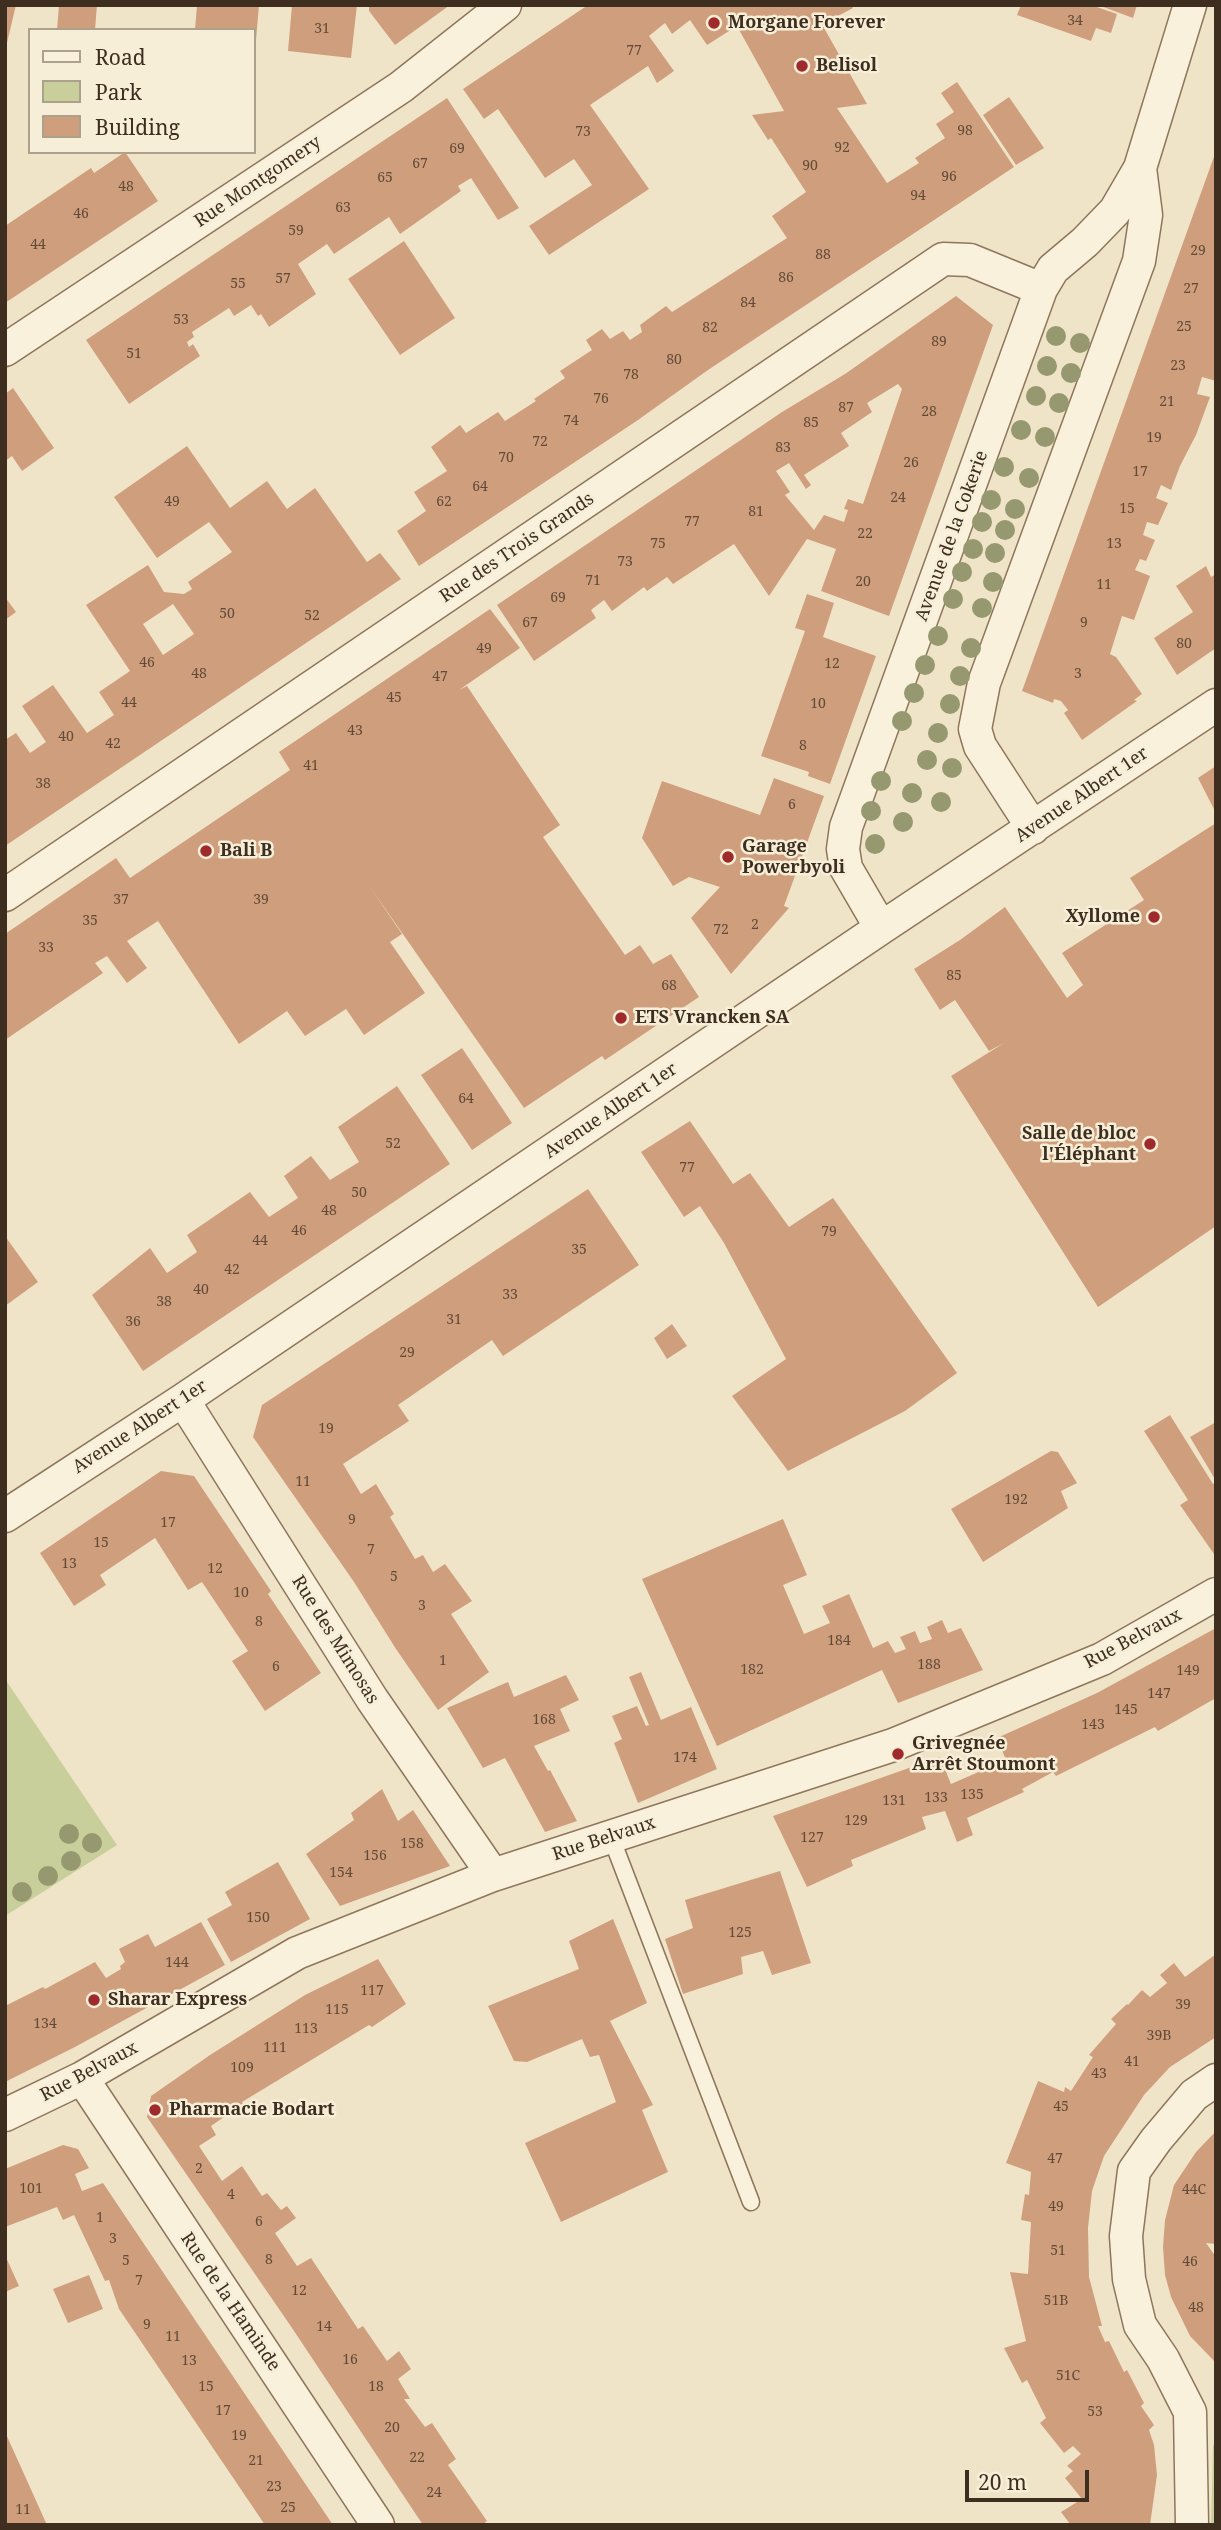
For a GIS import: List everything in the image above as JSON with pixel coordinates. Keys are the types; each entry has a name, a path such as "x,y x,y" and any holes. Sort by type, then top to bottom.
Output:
{"street":[{"name":"Rue Montgomery","path":"5,350 401,87 505,5"},
{"name":"Avenue de la Cokerie","path":"881,928 846,869 843,849 846,827 1041,289 1053,269 1084,243 1115,211 1140,169 1190,5"},
{"name":"Avenue de la Cokerie","path":"1033,828 980,746 975,729 976,720 984,684 1139,261 1146,215 1140,169"},
{"name":"Rue des Trois Grands","path":"5,894 943,259 970,260 1041,289"},
{"name":"Avenue Albert 1er","path":"5,1516 183,1400 1216,705"},
{"name":"Rue des Mimosas","path":"183,1400 372,1699 493,1875"},
{"name":"Rue Belvaux","path":"5,2115 82,2078 297,1953 493,1875 893,1745 1102,1658 1216,1594"},
{"name":"Rue de la Haminde","path":"82,2078 377,2525"},
{"path":"1192,2525 1203,2416 1140,2325 1129,2279 1126,2236 1134,2171 1194,2095 1216,2080"}],"lane":[{"path":"611,1836 751,2202"}],"green space":[{"path":"5,1679 117,1845 5,1916"},
{"path":"1216,2438 1216,2525 1211,2525 1213,2446"}],"building":[{"path":"5,5 16,5 6,47 5,47"},
{"path":"59,5 97,5 95,28 57,28"},
{"path":"197,5 259,5 256,40 256,28 195,28"},
{"path":"292,5 357,5 351,58 288,51"},
{"path":"369,5 450,5 395,45 369,11"},
{"path":"588,5 851,5 853,8 836,17 839,21 824,28 867,104 837,108 887,183 919,163 915,158 945,138 936,124 954,112 941,93 957,82 1014,167 419,566 397,531 426,511 414,492 447,471 431,447 460,425 466,433 498,412 505,421 536,401 534,399 565,378 560,371 592,350 586,340 602,329 610,339 623,331 630,340 642,332 640,325 666,306 672,312 787,238 772,216 806,192 771,138 768,140 752,115 784,111 737,26 707,45 690,20 672,34 665,23 649,36 674,71 657,83 648,66 590,105 649,189 549,255 529,226 592,185 574,159 545,178 498,109 484,119 463,89"},
{"path":"1021,5 1091,5 1117,14 1111,33 1096,28 1091,41 1017,15"},
{"path":"1098,5 1137,5 1133,18"},
{"path":"1009,97 1044,148 1016,165 983,115"},
{"path":"447,98 519,208 498,220 471,178 458,186 461,191 400,234 389,217 334,254 327,244 298,264 316,294 269,327 251,305 234,316 229,308 192,332 194,337 187,342 189,347 193,344 200,356 129,404 86,340"},
{"path":"1216,151 1216,381 1202,377 1197,394 1210,397 1171,490 1161,485 1156,498 1168,503 1158,525 1147,522 1143,535 1155,540 1146,561 1140,559 1135,570 1150,576 1134,620 1122,616 1110,654 1116,657 1142,694 1134,700 1137,701 1082,740 1064,713 1068,710 1061,701 1054,699 1053,703 1022,691"},
{"path":"122,154 126,154 158,201 5,303 5,226 91,168 94,173"},
{"path":"404,241 455,318 400,355 348,279"},
{"path":"956,296 993,325 889,616 821,591 836,549 807,539 769,596 734,544 673,584 667,577 647,591 644,587 612,611 604,600 591,610 596,618 534,661 497,605 782,412 845,374","holes":["898,384 902,389 863,504 848,499 844,509 848,510 844,522 824,515 814,530 785,495 790,492 776,471 789,463 806,489 811,485 804,475 849,446 841,433 872,412 867,403"]},
{"path":"13,388 54,448 22,471 12,456 5,461 5,394"},
{"path":"187,446 230,508 267,481 287,509 315,488 367,562 380,553 401,579 5,846 5,740 16,733 30,753 46,742 22,706 53,685 87,733 114,715 99,692 130,671 86,605 148,565 164,592 184,594 192,589 188,582 232,552 209,522 157,558 114,497","holes":["173,604 194,634 163,655 143,624"]},
{"path":"1206,566 1211,577 1216,574 1216,648 1177,675 1154,638 1193,612 1176,586"},
{"path":"807,594 834,603 823,637 876,656 830,784 808,776 809,772 761,756 805,631 795,628"},
{"path":"5,597 16,612 5,620"},
{"path":"490,609 520,648 459,690 467,686 560,825 543,837 625,955 640,945 653,964 671,954 699,997 605,1060 602,1056 524,1108 368,884 402,934 390,942 425,993 364,1035 346,1009 305,1036 287,1011 239,1044 158,921 127,941 147,968 127,983 107,956 95,963 103,973 5,1040 5,934 116,858 130,878 290,770 279,752"},
{"path":"1216,766 1216,813 1198,778"},
{"name":"Garage Powerbyoli","path":"774,778 824,796 784,906 789,908 731,974 691,918 720,887 689,877 673,886 642,838 662,781 760,815"},
{"path":"1216,823 1216,1226 1098,1307 951,1076 1004,1043 989,1051 955,1000 940,1010 914,969 1005,907 1067,998 1083,985 1062,953 1144,900 1130,878"},
{"path":"462,1048 512,1123 472,1150 421,1075"},
{"path":"397,1086 450,1164 143,1371 92,1295 150,1248 167,1273 197,1252 187,1235 250,1192 269,1217 298,1198 284,1176 311,1156 330,1180 359,1162 338,1127"},
{"path":"690,1121 733,1184 750,1173 789,1227 833,1198 957,1373 905,1411 788,1471 732,1396 786,1359 724,1243 700,1206 684,1217 641,1152"},
{"path":"588,1189 639,1265 503,1356 492,1340 398,1405 409,1421 343,1464 361,1494 376,1484 394,1514 390,1517 415,1559 423,1555 433,1572 445,1564 472,1601 451,1614 489,1672 438,1710 354,1582 253,1437 262,1405"},
{"path":"5,1236 38,1282 5,1306"},
{"path":"672,1324 687,1346 667,1359 654,1338"},
{"path":"1170,1415 1213,1484 1216,1482 1216,1557 1180,1505 1188,1500 1144,1431"},
{"path":"1216,1422 1216,1481 1190,1437"},
{"path":"1051,1451 1058,1452 1077,1483 1061,1491 1068,1508 983,1562 951,1509"},
{"path":"161,1471 194,1476 271,1591 268,1594 321,1673 265,1711 232,1661 248,1651 202,1582 188,1590 155,1538 100,1575 106,1585 74,1606 40,1553"},
{"path":"783,1519 807,1575 783,1585 804,1634 830,1623 822,1606 849,1594 873,1648 888,1641 895,1653 906,1649 900,1637 915,1631 920,1643 932,1639 927,1627 942,1620 948,1633 961,1628 983,1670 898,1703 882,1670 717,1746 642,1579"},
{"path":"1216,1628 1216,1698 1158,1731 1155,1727 1056,1776 1053,1772 1022,1789 1024,1792 967,1818 973,1835 957,1842 945,1811 922,1817 926,1829 851,1860 853,1866 807,1887 773,1816 940,1757 951,1784 1006,1760 997,1738 1097,1693"},
{"path":"641,1672 661,1720 691,1707 717,1769 638,1803 614,1743 622,1739 612,1716 637,1706 646,1726 649,1725 629,1677"},
{"path":"566,1675 579,1700 560,1709 570,1731 534,1746 577,1821 545,1832 505,1758 483,1768 447,1708 508,1682 514,1697"},
{"path":"382,1789 398,1821 413,1810 450,1866 340,1906 306,1854 354,1820 351,1813"},
{"path":"278,1862 310,1919 231,1962 207,1919 232,1905 225,1892"},
{"path":"780,1871 811,1963 772,1975 763,1951 741,1957 743,1974 683,1994 665,1939 693,1928 685,1900"},
{"path":"613,1919 647,2003 610,2021 653,2105 642,2110 668,2172 561,2222 525,2143 616,2102 599,2055 590,2057 582,2039 527,2062 514,2061 488,2006 579,1969 569,1941"},
{"path":"201,1922 225,1965 5,2082 5,2006 43,1987 45,1989 95,1962 106,1978 121,1969 120,1966 125,1962 119,1949 148,1934 155,1947"},
{"path":"1216,1954 1216,2037 1170,2067 1144,2095 1104,2156 1092,2191 1088,2228 1089,2277 1102,2326 1098,2326 1105,2342 1109,2341 1124,2372 1127,2370 1144,2403 1141,2406 1154,2425 1149,2430 1154,2445 1157,2475 1150,2525 1070,2524 1061,2512 1082,2499 1065,2478 1073,2471 1067,2466 1081,2454 1073,2446 1064,2453 1040,2423 1046,2418 1027,2380 1022,2383 1004,2348 1026,2341 1010,2272 1028,2274 1031,2222 1021,2220 1025,2194 1029,2195 1031,2172 1006,2163 1038,2081 1064,2092 1065,2087 1071,2091 1093,2057 1089,2055 1116,2024 1111,2019 1142,1990 1150,1997 1167,1983 1160,1975 1174,1963 1185,1977"},
{"path":"378,1959 406,2004 372,2027 369,2025 242,2102 243,2104 211,2126 216,2135 199,2146 222,2181 242,2166 262,2196 267,2193 281,2210 287,2206 296,2218 275,2233 297,2266 311,2258 358,2329 363,2326 387,2361 399,2351 411,2369 398,2379 410,2399 404,2399 425,2427 432,2423 456,2459 448,2465 487,2521 487,2525 423,2525 147,2117 151,2096 210,2055 305,1995"},
{"path":"1216,2131 1216,2244 1206,2243 1216,2257 1216,2363 1190,2336 1171,2297 1165,2275 1163,2247 1165,2220 1174,2185 1196,2152"},
{"path":"63,2145 78,2149 89,2168 75,2174 82,2191 103,2183 333,2525 265,2525 119,2309 109,2280 105,2281 74,2215 63,2220 57,2207 5,2227 5,2169"},
{"path":"5,2255 19,2286 5,2292"},
{"path":"89,2275 103,2309 68,2323 53,2289"},
{"path":"5,2432 20,2465 47,2525 5,2525"}],"place":[{"name":"Morgane Forever","path":"714,23"},
{"name":"Belisol","path":"802,66"},
{"name":"Bali B","path":"206,851"},
{"name":"Garage Powerbyoli","path":"728,857"},
{"name":"Xyllome","path":"1154,917"},
{"name":"ETS Vrancken SA","path":"621,1018"},
{"name":"Salle de bloc l'Éléphant","path":"1150,1144"},
{"name":"Grivegnée Arrêt Stoumont","path":"898,1754"},
{"name":"Sharar Express","path":"94,2000"},
{"name":"Pharmacie Bodart","path":"155,2110"}]}
